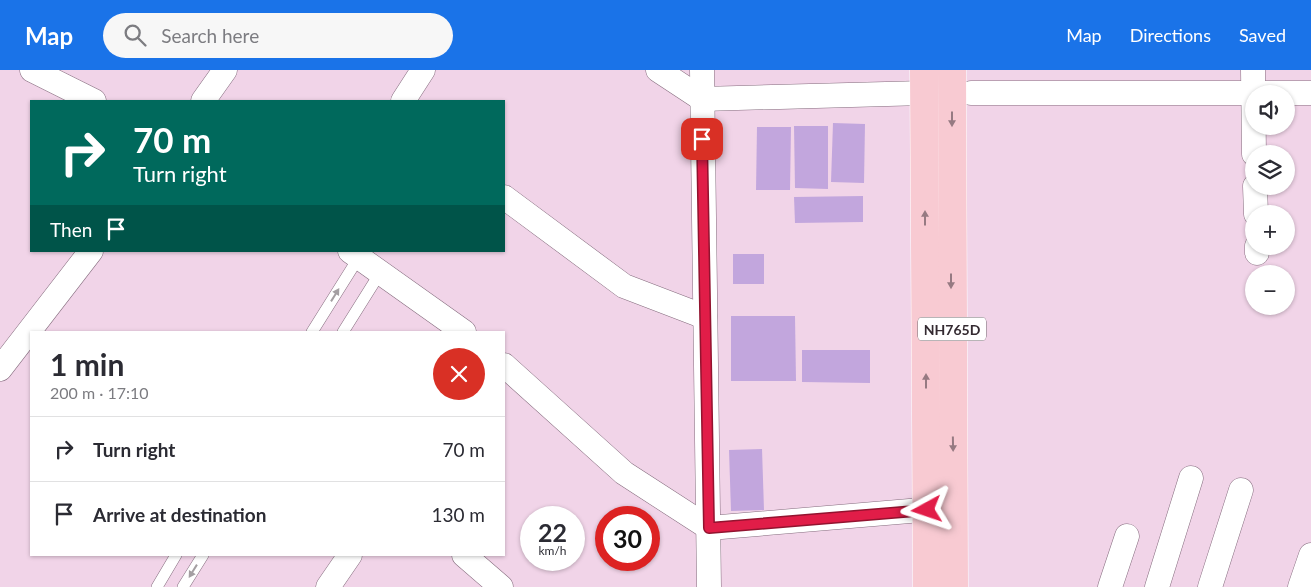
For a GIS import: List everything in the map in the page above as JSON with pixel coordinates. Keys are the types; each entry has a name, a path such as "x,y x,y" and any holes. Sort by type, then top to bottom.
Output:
{"highway":[{"name":"NH765D","path":"952,70 954,587"},
{"name":"NH765D","path":"924,82 927,587"}],"street":[{"path":"32,70 92,100"},
{"path":"204,100 225,70"},
{"path":"404,100 423,70"},
{"path":"658,70 702,99 924,82"},
{"path":"702,70 710,587"},
{"path":"1253,70 1253,85"},
{"path":"1295,92 1311,92"},
{"path":"971,93 1245,93"},
{"path":"505,198 624,286 705,317"},
{"path":"0,369 90,252"},
{"path":"354,254 463,331"},
{"path":"505,366 624,473 709,528 954,507"},
{"path":"1158,587 1190,478"},
{"path":"1210,587 1241,490"},
{"path":"1110,587 1127,536"},
{"path":"1300,587 1311,555"},
{"path":"328,587 349,556"},
{"path":"465,556 501,587"}],"lane":[{"path":"313,331 354,254"},
{"path":"344,331 380,273"},
{"path":"157,587 175,556"},
{"path":"183,587 202,556"}],"building":[{"path":"833,123 865,124 864,183 831,182"},
{"path":"794,126 828,126 828,189 795,188"},
{"path":"757,127 791,127 790,190 756,190"},
{"path":"863,196 863,222 795,223 794,197"},
{"path":"733,254 764,254 764,284 733,284"},
{"path":"731,316 795,316 796,381 731,381"},
{"path":"802,350 870,350 870,383 802,382"},
{"path":"762,449 764,510 731,511 729,450"}],"route":[{"path":"702,139 709,528 927,510"}]}
